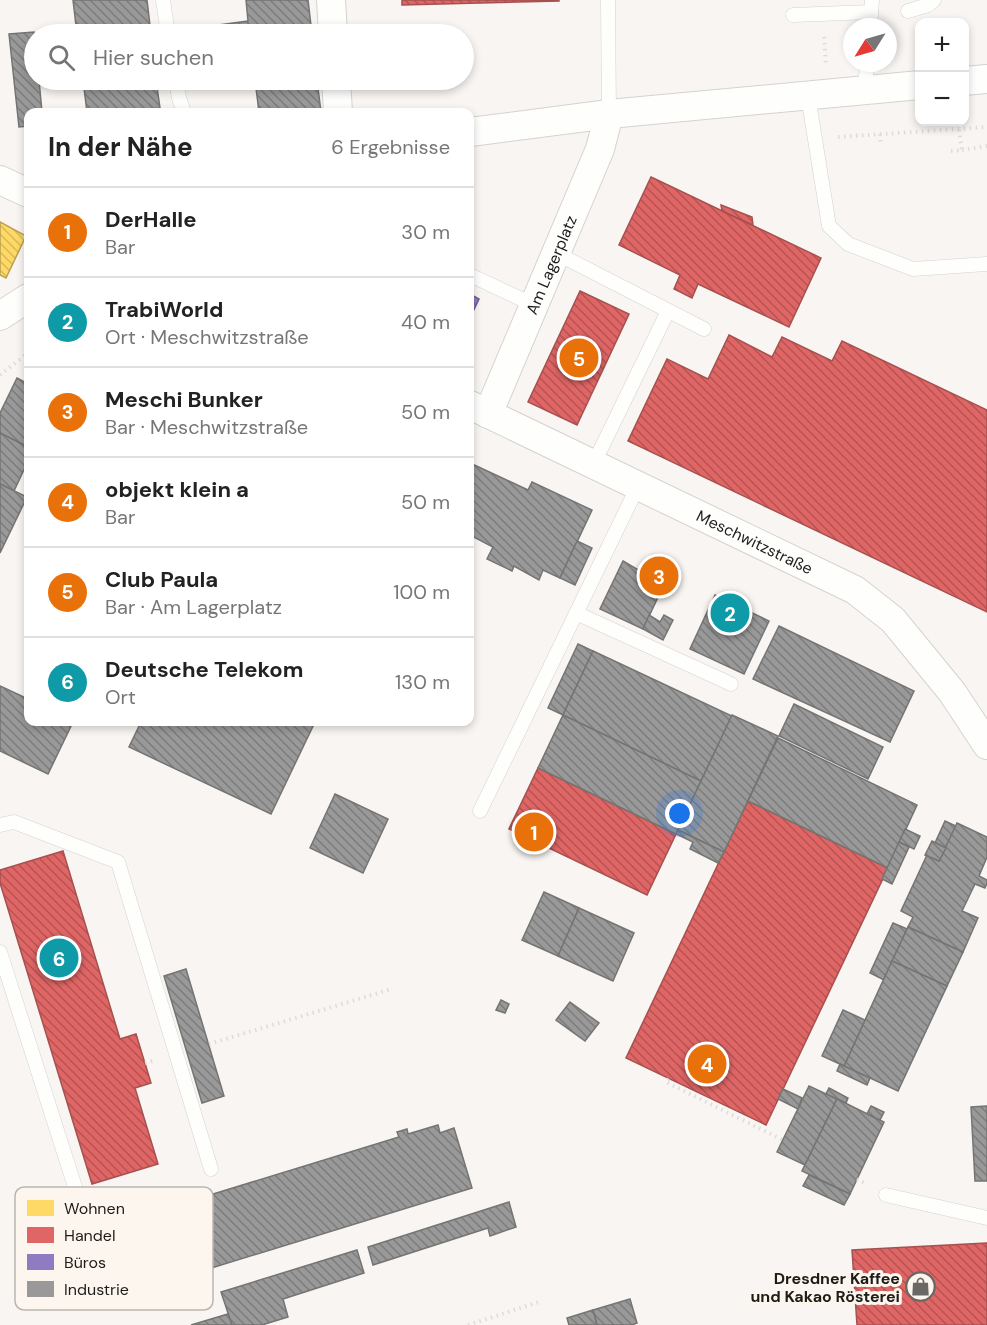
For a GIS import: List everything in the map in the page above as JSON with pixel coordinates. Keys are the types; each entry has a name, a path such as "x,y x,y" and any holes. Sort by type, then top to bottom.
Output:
{"street":[{"path":"331,0 332,24"},
{"path":"474,131 609,114 817,95 866,77 915,84"},
{"path":"969,81 987,79"},
{"path":"337,90 338,108"},
{"name":"Am Lagerplatz","path":"479,409 534,305 600,149 609,114"},
{"path":"0,180 24,191"},
{"path":"0,316 24,301"},
{"name":"Meschwitzstraße","path":"479,409 855,590 893,620 952,692 987,745"}],"lane":[{"path":"163,0 167,24"},
{"path":"608,0 609,114"},
{"path":"908,11 928,5 934,0"},
{"path":"793,15 822,15 871,6"},
{"path":"177,90 182,108"},
{"path":"817,95 829,226 848,244 913,269 987,264"},
{"path":"556,253 704,329"},
{"path":"474,277 534,305"},
{"path":"593,465 668,311"},
{"path":"480,811 638,486"},
{"path":"576,613 731,684"},
{"path":"0,825 14,822 118,862 211,1169"},
{"path":"0,952 75,1187"},
{"path":"886,1195 987,1218"}],"path":[{"path":"822,15 817,95 838,137 987,127"},
{"path":"959,129 962,150"},
{"path":"880,134 881,146"},
{"path":"951,151 987,146"},
{"path":"0,375 24,356"},
{"path":"209,1044 392,989"},
{"path":"669,1079 666,1082 783,1140"},
{"path":"468,1325 542,1301"}],"building: Wohnen":[{"path":"0,222 24,235 24,240 6,278 0,275"}],"building: Handel":[{"path":"402,0 559,0 559,1 402,5"},
{"path":"651,177 821,258 789,327 698,284 692,298 674,289 680,275 619,245"},
{"path":"721,205 752,217 753,225 722,211"},
{"path":"580,291 629,314 577,425 528,402"},
{"path":"729,335 772,357 782,337 832,361 842,341 987,410 987,612 628,441 667,359 708,379"},
{"path":"538,768 676,834 647,895 509,829"},
{"path":"748,801 888,868 766,1125 626,1058"},
{"path":"63,851 120,1039 136,1034 151,1083 135,1088 158,1164 92,1184 0,883 0,870"},
{"name":"Dresdner Kaffee und Kakao Rösterei","path":"987,1243 987,1325 857,1325 852,1250"}],"building: Büros":[{"path":"474,296 479,299 474,310"}],"building: Industrie":[{"path":"73,0 147,0 150,24 76,24"},
{"path":"246,0 308,0 311,24 226,24 248,21"},
{"path":"24,33 24,90 40,90 42,108 24,108 24,126 19,127 9,34"},
{"path":"84,90 157,90 160,108 86,108"},
{"path":"256,90 318,90 320,108 258,108"},
{"path":"17,378 24,382 24,445 0,433 0,413"},
{"path":"0,433 24,445 24,470 14,491 0,484"},
{"path":"474,465 528,490 532,482 592,510 560,578 543,570 539,580 514,566 512,571 487,559 493,547 474,537"},
{"path":"0,484 24,496 24,503 0,553"},
{"path":"577,541 592,548 575,585 560,578"},
{"path":"623,561 647,575 641,587 659,595 643,629 600,609"},
{"path":"715,595 769,621 744,674 690,649"},
{"path":"649,615 660,622 664,615 673,620 663,640 643,629"},
{"path":"779,626 914,691 890,742 753,679"},
{"path":"578,644 593,651 563,715 548,708"},
{"path":"593,651 732,716 701,781 563,715"},
{"path":"0,686 24,697 24,726 71,726 48,774 0,751"},
{"path":"794,704 883,747 868,779 779,736"},
{"path":"563,715 701,781 676,834 538,768"},
{"path":"732,715 778,736 724,852 678,830"},
{"path":"139,726 313,726 271,814 129,747"},
{"path":"778,738 917,805 888,868 748,801"},
{"path":"335,794 388,819 363,873 310,848"},
{"path":"945,821 956,826 946,848 935,843"},
{"path":"957,823 987,837 987,857 979,876 987,880 987,883 985,888 975,884 962,911 978,918 963,952 908,927 913,917 901,911 927,855 939,861"},
{"path":"905,829 920,836 914,849 899,842"},
{"path":"678,830 724,852 718,863 690,849 693,842 676,834"},
{"path":"932,841 946,848 939,861 925,855"},
{"path":"899,842 909,847 892,884 882,879"},
{"path":"544,892 579,908 558,956 522,940"},
{"path":"579,908 634,933 613,981 558,956"},
{"path":"893,923 907,929 884,980 870,973"},
{"path":"908,927 963,952 947,986 892,961"},
{"path":"892,961 947,986 898,1091 844,1066"},
{"path":"186,969 224,1096 202,1103 164,976"},
{"path":"501,1000 509,1004 505,1013 496,1010"},
{"path":"570,1002 599,1023 585,1041 556,1020"},
{"path":"843,1010 865,1020 844,1066 822,1056"},
{"path":"840,1064 870,1078 867,1085 837,1071"},
{"path":"809,1086 837,1099 805,1165 777,1152"},
{"path":"829,1088 848,1098 846,1103 826,1094"},
{"path":"783,1089 802,1098 798,1109 778,1099"},
{"path":"837,1099 884,1122 850,1194 802,1171"},
{"path":"871,1106 884,1112 880,1120 867,1114"},
{"path":"987,1106 987,1181 975,1181 971,1107"},
{"path":"438,1125 440,1133 454,1128 472,1188 213,1268 213,1194 399,1137 397,1132 407,1129 408,1134"},
{"path":"809,1175 850,1194 844,1205 803,1186"},
{"path":"509,1202 516,1227 490,1236 488,1228 373,1265 368,1247"},
{"path":"357,1250 364,1273 283,1299 288,1317 262,1325 232,1325 221,1292"},
{"path":"630,1299 637,1323 597,1325 593,1310"},
{"path":"593,1310 597,1325 569,1325 567,1318"},
{"path":"228,1314 232,1325 191,1325"}],"place":[{"name":"Club Paula","path":"579,358"},
{"name":"Meschi Bunker","path":"659,576"},
{"name":"TrabiWorld","path":"730,613"},
{"name":"DerHalle","path":"534,832"},
{"name":"Deutsche Telekom","path":"59,958"},
{"name":"objekt klein a","path":"707,1064"},
{"name":"Dresdner Kaffee und Kakao Rösterei","path":"921,1287"}]}
